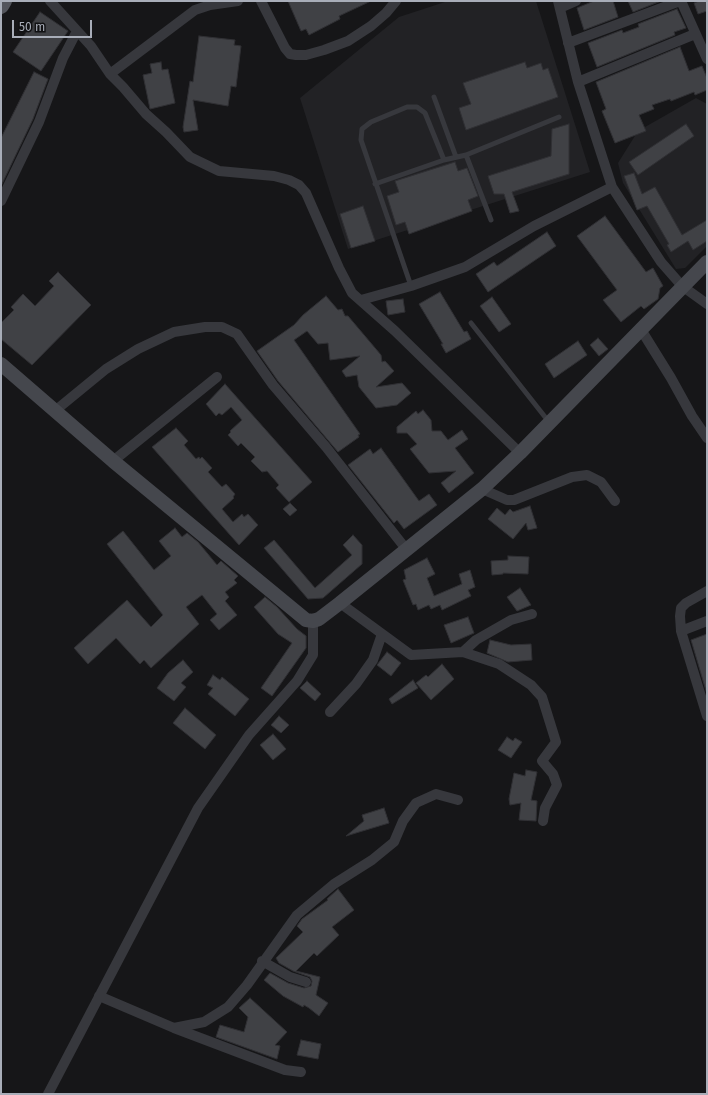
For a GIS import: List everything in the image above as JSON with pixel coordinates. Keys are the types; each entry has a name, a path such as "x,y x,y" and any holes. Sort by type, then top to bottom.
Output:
{"main road":[{"path":"1,6 4,1"}],"street":[{"path":"50,1 77,31 110,74 146,114 190,157 219,171 274,176 289,180 299,185 306,193 346,284 520,453"},
{"path":"110,74 195,10 210,5 238,1"},
{"path":"261,1 285,48 290,54 296,55 306,55 348,41 371,26 386,13 396,1"},
{"path":"576,1 559,4 578,82 612,187 661,262 682,286 707,304"},
{"path":"568,43 681,1 694,34 705,48 707,59"},
{"path":"1,201 39,122 64,58 77,31"},
{"path":"578,82 694,34"},
{"path":"361,300 411,286 465,267 534,226 612,187"},
{"path":"1,364 56,410 113,462 306,620 313,621 319,619 340,603 482,489 550,423 640,328 707,262"},
{"path":"56,410 106,369 138,349 174,332 205,327 222,327 237,334 273,385 326,447 406,549"},
{"path":"640,328 671,378 692,416 707,438"},
{"path":"113,462 217,377"},
{"path":"482,489 506,500 514,500 572,477 587,475 601,482 615,501"},
{"path":"707,591 680,608 681,631 707,716"},
{"path":"340,603 411,655 463,652 500,664 531,685 542,697 556,742 542,761 553,774 557,785 546,808 543,821"},
{"path":"463,652 476,640 512,620 532,614"},
{"path":"48,1094 198,808 249,735 297,681 313,655 313,621"},
{"path":"681,631 707,621"},
{"path":"330,712 356,684 373,660 382,634"},
{"path":"174,1028 204,1022 228,1007 247,985 262,961 297,915 334,884 372,860 394,842 403,821 416,803 436,794 458,800"},
{"path":"262,961 290,977 306,982"},
{"path":"99,996 174,1028 285,1070 301,1072"}],"lane":[{"path":"434,97 456,157"},
{"path":"411,286 361,140 362,129 371,122 407,107 417,107 425,113 444,160"},
{"path":"375,184 444,160 466,155 559,117"},
{"path":"466,155 490,220"},
{"path":"471,323 550,423"}],"shaded area":[{"path":"448,1 536,1 590,172 348,249 300,98 399,17"},
{"path":"696,98 707,104 707,246 685,268 676,269 623,183 618,163 638,131"}],"building":[{"path":"288,1 371,1 339,16 340,19 309,35 306,29 301,31"},
{"path":"594,1 613,1 618,17 584,30 577,8"},
{"path":"628,1 661,1 633,12"},
{"path":"699,1 707,1 707,11 698,14 694,3"},
{"path":"677,9 686,28 674,32 675,35 597,67 588,43 622,30 623,33 639,27 638,24"},
{"path":"40,12 68,31 41,71 13,52"},
{"path":"199,36 235,40 234,45 241,46 236,87 231,86 228,106 193,100 198,130 184,132 183,127 190,81 193,82"},
{"path":"680,47 689,71 702,66 707,78 707,90 695,95 694,92 671,101 670,99 652,105 654,109 639,115 646,131 615,143 602,111 606,109 596,82"},
{"path":"161,62 162,70 168,69 175,103 150,109 143,75 152,73 150,64"},
{"path":"525,62 527,68 541,63 543,70 548,68 558,97 466,130 459,108 471,104 463,83"},
{"path":"34,72 48,79 33,119 1,186 1,138"},
{"path":"569,124 569,174 512,192 519,211 510,213 504,194 494,194 488,176 551,156 552,129"},
{"path":"686,124 694,136 638,175 629,162"},
{"path":"455,162 458,171 467,168 478,196 468,200 472,211 409,234 405,222 396,225 387,196 399,192 395,181"},
{"path":"634,173 642,194 655,187 682,235 707,220 707,241 693,250 688,241 671,252 667,245 669,244 647,206 637,210 624,176"},
{"path":"363,206 375,241 351,248 340,214"},
{"path":"605,216 646,272 653,268 663,286 660,288 658,299 644,309 641,306 621,322 603,300 617,290 577,236"},
{"path":"547,232 556,246 488,292 476,274 494,262 497,266"},
{"path":"58,272 91,305 32,365 1,339 1,323 14,310 11,307 23,294 35,306 54,286 49,281"},
{"path":"440,292 464,332 467,331 471,339 446,353 441,344 443,344 419,304"},
{"path":"326,296 338,310 342,309 345,316 348,316 381,355 382,362 385,361 394,371 376,387 402,383 411,393 397,405 376,408 359,387 357,375 346,377 342,371 360,356 330,360 328,343 318,344 307,331 294,340 360,434 358,435 359,437 338,452 278,381 257,351 294,325 303,315"},
{"path":"492,297 511,324 499,332 480,306"},
{"path":"403,299 405,312 388,315 386,301"},
{"path":"598,338 608,349 599,356 590,345"},
{"path":"578,341 587,355 554,378 545,364"},
{"path":"225,384 312,482 289,502 276,488 279,485 267,471 262,472 251,461 255,457 241,443 238,446 228,435 231,432 230,431 242,420 231,407 222,415 219,413 216,416 206,404"},
{"path":"423,410 431,420 432,431 441,431 448,440 462,430 468,439 455,448 474,473 449,493 441,483 456,471 429,473 410,449 417,444 407,433 397,433 397,427 416,411 418,414"},
{"path":"176,428 188,441 184,445 196,459 199,457 200,459 202,457 212,468 208,472 222,487 226,484 235,494 233,497 234,498 222,509 233,522 242,514 244,517 248,514 258,525 239,545 152,447"},
{"path":"381,448 419,501 429,494 437,505 404,529 397,520 394,523 348,465 370,449 373,454"},
{"path":"290,503 297,510 290,516 283,509"},
{"path":"530,506 537,528 528,530 526,523 513,539 488,519 497,508 505,515 510,509 513,512"},
{"path":"175,528 182,537 187,533 198,542 217,565 221,561 238,576 234,580 237,583 225,592 229,597 225,601 237,615 219,630 210,620 217,614 202,595 186,607 199,624 151,668 144,660 140,664 116,638 88,664 74,648 127,600 151,627 163,615 107,544 123,531 154,570 171,556 159,541"},
{"path":"353,535 362,545 362,564 323,598 308,599 264,548 274,540 315,588 352,555 343,545"},
{"path":"508,556 529,557 528,574 503,573 492,575 491,561 508,560"},
{"path":"427,558 435,574 427,578 434,596 462,584 459,574 470,570 475,587 468,590 471,596 442,610 440,605 431,609 429,605 418,610 416,604 413,605 403,580 406,579 404,570"},
{"path":"520,588 531,605 517,611 507,597"},
{"path":"265,597 306,636 306,648 272,696 261,688 292,643 278,634 254,607"},
{"path":"468,617 474,633 451,643 444,625"},
{"path":"707,634 707,694 691,640"},
{"path":"490,640 511,645 531,644 532,660 508,662 487,653"},
{"path":"387,652 401,663 391,676 377,665"},
{"path":"183,660 193,672 181,683 186,687 174,701 157,688 168,673"},
{"path":"442,664 454,679 431,700 416,683 426,675 428,677"},
{"path":"213,675 220,680 222,677 249,699 235,716 208,694 213,688 207,685"},
{"path":"413,680 418,688 392,704 389,699"},
{"path":"307,681 321,694 315,701 300,688"},
{"path":"185,708 216,735 205,749 173,723"},
{"path":"279,716 289,725 281,733 271,725"},
{"path":"273,734 286,749 273,760 260,745"},
{"path":"507,737 513,741 515,738 522,742 511,758 498,750"},
{"path":"526,770 537,772 531,800 537,801 536,821 519,820 521,803 510,805 509,799 514,773 525,776"},
{"path":"384,808 389,823 346,836 364,821 362,815"},
{"path":"338,889 354,910 332,927 339,935 317,956 314,953 296,971 320,977 316,995 328,1003 319,1016 304,1005 303,1007 283,996 264,980 270,973 288,983 304,988 311,986 312,981 310,977 293,971 279,963 276,958 303,932 297,926 302,919 328,900 327,899"},
{"path":"250,998 287,1032 275,1045 280,1046 277,1059 216,1037 220,1025 244,1032 248,1017 239,1008"},
{"path":"301,1040 321,1044 318,1059 297,1055"}]}
